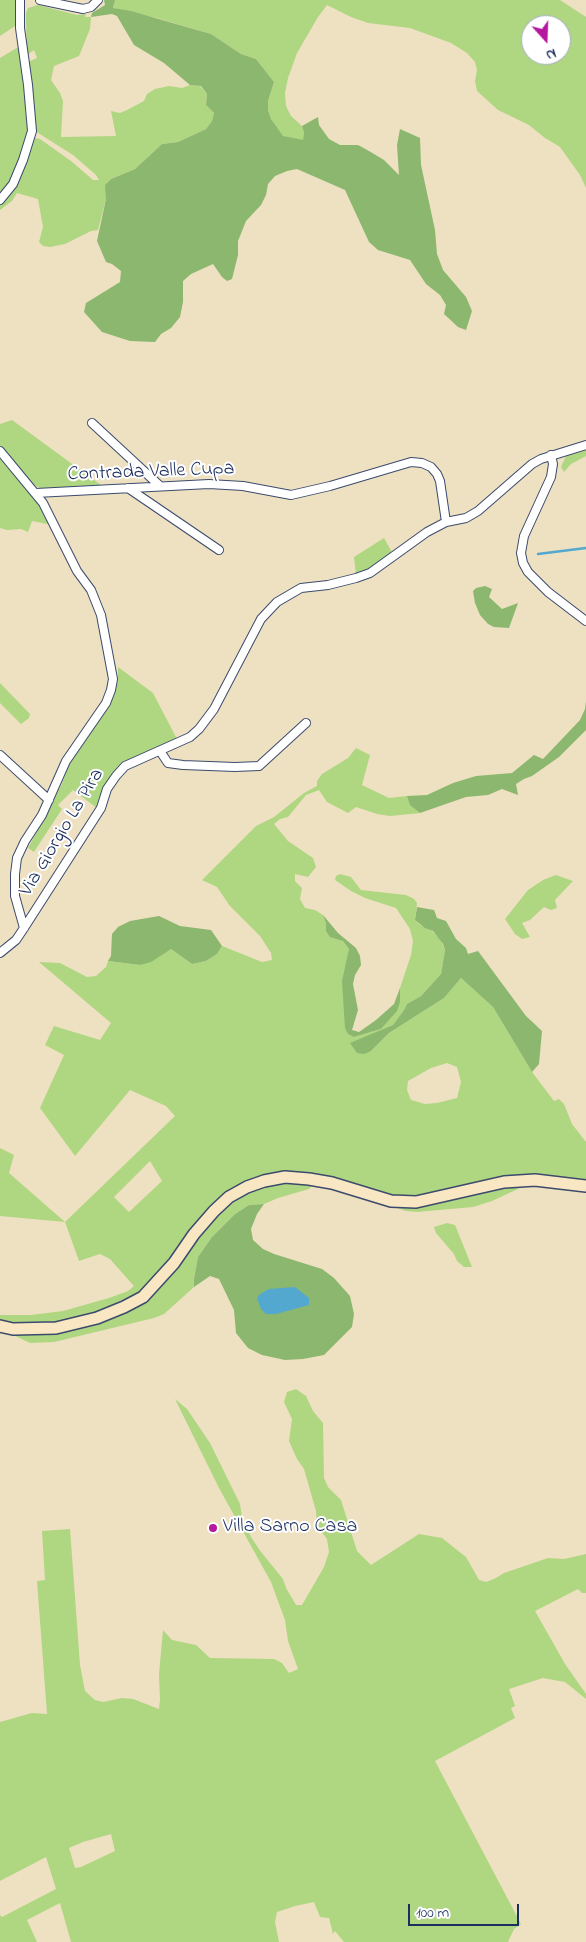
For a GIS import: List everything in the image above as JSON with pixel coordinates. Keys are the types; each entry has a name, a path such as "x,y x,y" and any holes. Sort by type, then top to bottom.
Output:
{"street":[{"path":"0,200 13,184 32,132 20,28 20,0"},
{"path":"40,0 83,8 91,7 98,0"},
{"path":"92,423 160,486"},
{"name":"Via Giorgio La Pira","path":"0,953 16,940 24,928 101,808 107,789 116,776 125,766 190,737 208,719 261,619 277,602 302,588 328,585 370,573 427,532 446,522 466,518 478,511 532,464 550,456 586,445"},
{"path":"0,451 43,503 77,571 91,590 101,615 113,679 106,703 73,749 42,815 24,841 14,874 14,896 24,928"},
{"path":"550,456 553,464 551,477 524,536 521,554 528,572 548,592 586,621"},
{"name":"Contrada Valle Cupa","path":"36,493 209,484 244,486 291,495 330,486 411,462 422,463 431,467 437,474 446,522"},
{"path":"128,488 219,550"},
{"name":"Contrada Valle Cupa","path":"43,503 47,493"},
{"path":"160,751 168,763 235,767 259,766 306,723"},
{"path":"0,755 49,800"},
{"path":"0,1326 13,1329 56,1328 97,1318 124,1308 143,1297 174,1263 194,1234 214,1210 229,1197 247,1187 264,1181 285,1177 308,1179 332,1183 391,1201 416,1202 504,1182 535,1180 586,1186"}],"green space":[{"path":"0,0 17,0 18,24 0,36"},
{"path":"104,0 115,0 113,8 131,11 211,34 241,54 256,59 274,82 268,101 268,110 271,119 283,136 303,140 302,126 318,117 319,125 329,139 340,145 358,145 384,160 399,175 397,145 400,129 420,138 421,165 435,230 437,254 443,270 466,297 472,311 466,330 458,327 444,314 446,305 440,295 426,284 410,260 378,250 369,242 345,190 297,169 275,176 268,184 266,195 261,205 246,221 238,241 238,255 232,279 227,281 213,264 191,274 183,281 183,302 180,317 155,342 130,341 102,332 84,312 86,303 120,282 121,271 106,262 97,241 106,199 105,185 111,179 135,169 162,144 178,142 206,129 212,121 214,113 206,105 207,94 201,86 190,85 164,63 134,45 117,16 112,14 91,17 92,13 105,5"},
{"path":"115,0 560,0 586,17 586,188 580,175 560,147 529,125 498,110 477,91 475,62 467,53 451,43 410,28 368,23 327,5 297,53 285,93 286,106 291,116 302,126 304,133 303,141 282,136 271,119 268,101 274,82 256,59 241,54 211,34 157,18 113,8"},
{"path":"38,5 77,15 86,14 85,17 91,17 90,29 79,56 54,66 51,80 63,101 61,137 116,136 111,111 120,113 127,110 144,101 147,94 155,89 169,86 182,88 190,85 200,86 207,94 206,105 214,113 212,121 206,129 178,142 162,144 135,169 111,179 106,185 106,199 98,230 91,231 65,244 50,247 43,246 39,242 43,227 38,199 17,193 12,201 0,210 0,205 14,189 24,167 32,141 35,138 40,139 71,161 93,180 99,180 96,175 73,155 35,131 28,62 37,58 34,50 27,55 26,13 28,8"},
{"path":"20,46 29,108 25,110 28,132 14,177 0,197 0,58"},
{"path":"12,420 101,485 42,489 34,485 0,446 0,424"},
{"path":"586,450 586,456 571,464 564,472 561,467 566,456"},
{"path":"0,455 34,495 52,525 32,521 28,532 21,529 7,530 0,528"},
{"path":"384,538 393,554 380,564 356,575 354,557"},
{"path":"485,586 492,589 489,597 502,609 518,603 509,628 494,627 488,624 480,615 473,591 476,588"},
{"path":"118,667 153,693 178,741 124,764 98,809 73,790 58,805 62,809 34,852 28,848 62,784 70,762 114,695 118,681"},
{"path":"0,683 30,714 29,718 21,724 0,703"},
{"path":"586,701 586,730 559,757 532,776 516,784 518,795 502,789 488,795 466,797 420,813 410,805 407,796 427,795 453,783 476,776 512,773 534,755 543,759 580,720"},
{"path":"356,748 370,755 362,785 389,798 407,796 411,805 420,813 390,816 356,807 348,813 327,802 319,790 306,795 288,817 280,819 274,824 288,841 313,858 316,867 308,877 295,874 295,881 302,888 300,899 305,908 315,910 323,915 326,931 343,941 349,949 345,998 345,1028 354,1037 381,1029 400,1002 400,988 411,955 413,941 410,929 396,908 365,898 351,891 335,880 336,876 340,874 351,877 361,890 406,895 414,899 417,903 415,920 432,931 440,939 445,950 441,974 421,996 407,1004 393,1025 351,1044 371,1051 389,1033 444,998 461,978 493,1007 532,1072 554,1101 559,1099 564,1104 572,1124 586,1142 586,1180 540,1174 520,1188 492,1201 473,1207 417,1212 406,1211 385,1204 374,1189 319,1177 309,1189 264,1204 249,1205 235,1214 212,1237 198,1257 194,1287 164,1314 54,1342 30,1343 0,1327 0,1315 31,1315 63,1311 109,1298 128,1291 134,1286 110,1259 100,1254 79,1261 65,1222 175,1116 166,1106 130,1090 75,1156 40,1108 64,1055 45,1045 54,1026 100,1040 111,1023 39,962 60,963 87,977 96,976 106,967 108,961 140,965 171,949 192,964 206,961 217,954 222,946 262,962 272,960 271,953 260,936 230,906 217,887 202,880 256,826 274,817 304,793 317,786 317,781 322,774 348,758","holes":["447,1063 457,1067 461,1082 457,1098 425,1104 411,1100 407,1090 408,1081 431,1068","150,1161 162,1181 129,1212 114,1197"]},
{"path":"556,875 573,881 555,900 557,908 551,910 544,907 530,920 522,923 530,937 522,939 515,934 505,919 528,890 543,880"},
{"path":"417,907 434,910 437,918 446,921 456,939 466,948 468,954 478,951 526,1016 542,1031 539,1064 532,1072 493,1007 461,978 444,998 389,1033 371,1051 364,1054 357,1053 350,1043 393,1025 407,1004 421,996 441,974 445,950 443,944 433,931 425,928 415,920"},
{"path":"323,915 338,933 356,948 360,956 361,965 355,975 353,984 358,1010 352,1030 359,1032 376,1020 394,1004 400,988 400,1002 397,1011 381,1029 354,1037 348,1034 345,1028 342,981 349,949 343,941 330,937 326,931"},
{"path":"159,916 180,926 211,930 222,946 217,954 206,961 192,964 171,949 151,962 140,965 108,961 111,956 112,934 118,927 130,921"},
{"path":"0,1148 14,1155 9,1173 65,1222 0,1216"},
{"path":"264,1204 257,1214 251,1229 253,1240 263,1249 274,1254 322,1269 334,1278 350,1296 354,1314 352,1327 324,1355 285,1360 262,1355 248,1348 236,1333 234,1310 219,1279 210,1276 194,1287 198,1257 212,1237 235,1214 249,1205"},
{"path":"447,1223 455,1225 472,1267 464,1267 457,1261 454,1254 436,1233 434,1227"},
{"path":"296,1389 306,1396 313,1411 323,1423 324,1478 328,1487 341,1500 357,1551 371,1565 419,1534 442,1538 466,1557 479,1580 486,1582 504,1573 548,1558 564,1559 586,1554 586,1593 582,1593 578,1589 535,1611 565,1664 586,1694 586,1699 565,1682 543,1678 509,1689 515,1706 511,1708 515,1718 435,1761 521,1924 514,1929 508,1942 344,1942 335,1931 333,1934 329,1918 320,1917 314,1902 277,1912 275,1922 279,1942 71,1942 60,1903 27,1920 37,1942 0,1942 0,1915 2,1917 56,1889 46,1857 0,1881 0,1722 32,1713 47,1714 37,1581 45,1580 42,1531 70,1529 80,1665 85,1691 95,1700 103,1702 122,1698 133,1699 159,1709 159,1674 163,1630 172,1640 196,1645 210,1658 274,1659 282,1663 289,1673 298,1669 288,1641 285,1620 271,1582 219,1488 175,1399 187,1409 210,1443 240,1504 242,1517 251,1537 283,1579 296,1605 302,1605 324,1567 329,1552 327,1539 317,1526 316,1511 304,1469 289,1441 292,1419 284,1402 287,1392","holes":["111,1834 115,1851 75,1868 69,1848"]}],"water":[{"path":"295,1287 309,1298 309,1305 276,1314 266,1314 261,1309 257,1298 260,1294 269,1289"}],"waterway":[{"path":"538,554 586,548"}],"place":[{"name":"Villa Sarno Casa","path":"213,1528"}]}
